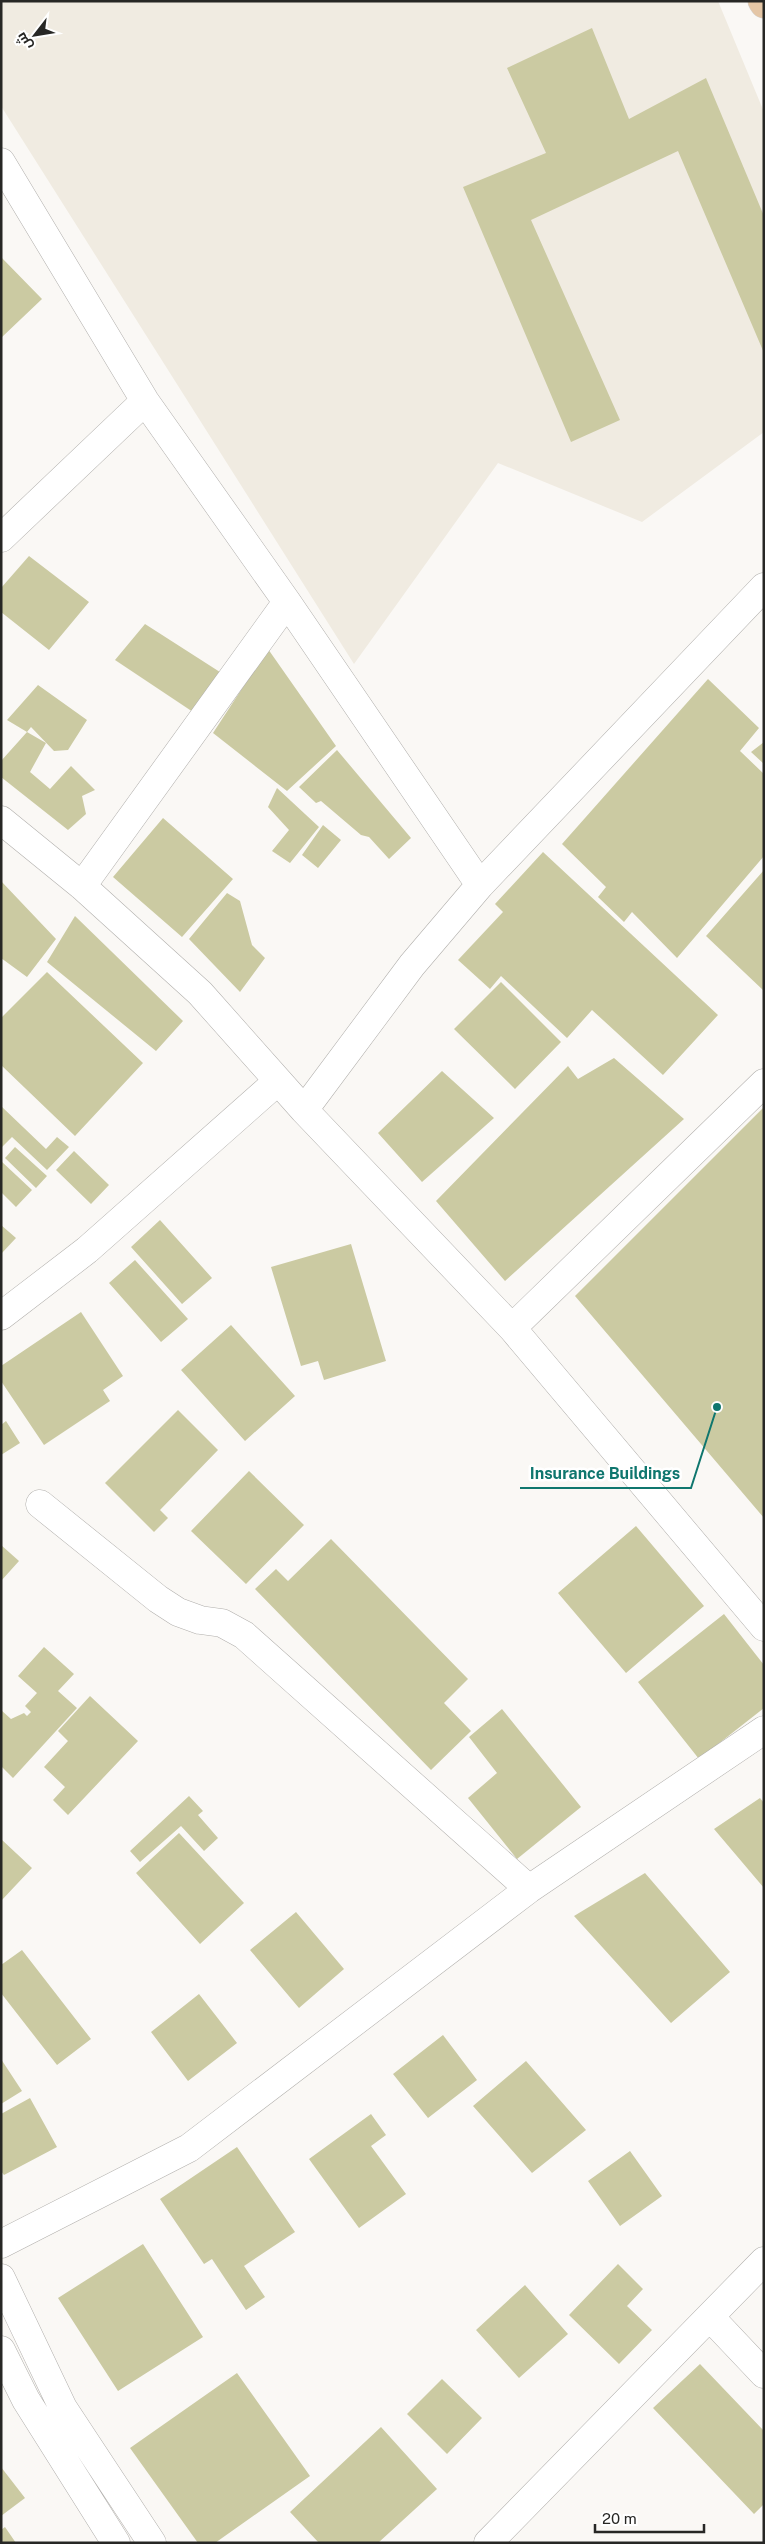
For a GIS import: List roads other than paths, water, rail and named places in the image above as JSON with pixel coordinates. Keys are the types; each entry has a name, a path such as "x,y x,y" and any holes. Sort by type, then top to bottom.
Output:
{"street":[{"path":"1,162 145,401 287,602 480,885"},
{"path":"1,538 145,401"},
{"path":"304,1110 412,965 480,885 764,587"},
{"path":"82,886 287,602"},
{"path":"1,820 82,886 200,993 304,1110 512,1328 764,1627"},
{"path":"1,1316 87,1250 278,1081"},
{"path":"512,1328 764,1083"},
{"path":"40,1504 158,1599 178,1612 200,1620 222,1623 244,1635 530,1889"},
{"path":"1,2244 189,2148 530,1889 764,1730"},
{"path":"488,2543 764,2260"},
{"path":"1,2278 63,2408 152,2543"},
{"path":"710,2317 764,2374"},
{"path":"1,2350 26,2400 116,2543"}],"place":[{"name":"Insurance Buildings","path":"717,1407"}]}
